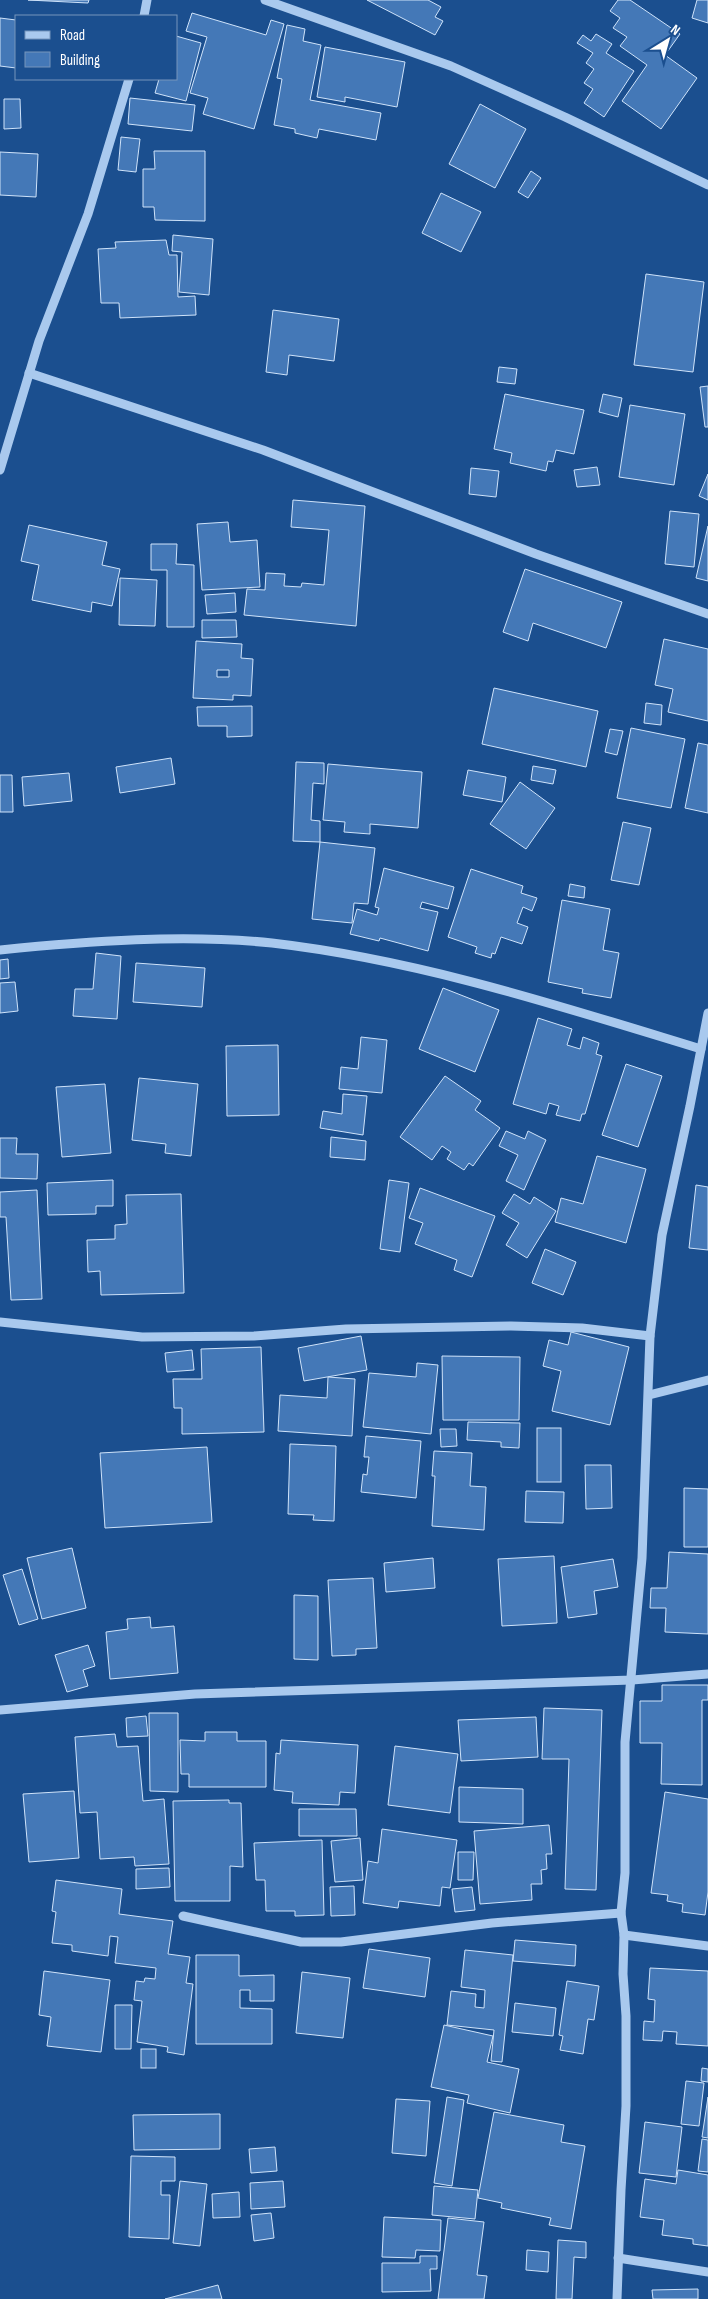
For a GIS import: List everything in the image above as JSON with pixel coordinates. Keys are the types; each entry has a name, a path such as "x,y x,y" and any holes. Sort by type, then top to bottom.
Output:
{"street":[{"path":"144,15 147,0"},
{"path":"265,0 451,66 565,117 708,185"},
{"path":"0,470 29,373 88,214 129,80"},
{"path":"29,373 263,450 536,554 708,614"},
{"path":"0,950 49,945 184,939 271,943 396,964 518,993 700,1049"},
{"path":"618,2299 618,2258 626,2106 624,1935 621,1913 625,1873 625,1742 642,1558 650,1336 662,1235 708,1013"},
{"path":"0,1322 142,1337 254,1336 346,1329 511,1326 582,1328 650,1336"},
{"path":"649,1395 708,1380"},
{"path":"0,1710 195,1694 632,1680 708,1674"},
{"path":"182,1916 301,1942 341,1942 492,1922 621,1913"},
{"path":"624,1935 708,1946"},
{"path":"618,2258 708,2272"}],"building":[{"path":"28,0 89,0 88,3"},
{"path":"367,0 428,0 441,7 435,17 443,21 435,35"},
{"path":"618,0 630,0 680,34 665,55 697,78 661,129 622,101 647,65 620,46 627,37 613,28 620,18 610,11"},
{"path":"697,0 708,0 708,23 692,18"},
{"path":"192,13 266,35 271,20 284,24 254,129 203,114 208,98 190,93 207,37 186,31"},
{"path":"0,18 15,20 15,68 0,66"},
{"path":"287,25 305,29 303,41 321,45 310,100 381,113 376,140 319,129 317,138 295,133 295,129 274,125 282,79 277,78"},
{"path":"596,34 612,44 606,53 634,71 604,117 584,103 593,89 584,83 594,69 586,63 593,53 577,43 583,35 591,41"},
{"path":"178,37 201,43 186,101 155,93 159,80 178,80"},
{"path":"325,47 405,62 397,107 345,97 345,102 317,97"},
{"path":"130,98 195,105 192,131 128,124"},
{"path":"4,99 20,99 21,128 4,129"},
{"path":"480,104 526,129 495,188 449,164"},
{"path":"121,137 140,139 136,172 118,170"},
{"path":"154,151 205,151 205,221 155,220 154,207 143,207 143,169 155,169"},
{"path":"0,152 38,154 36,197 0,195"},
{"path":"531,171 541,178 528,198 518,192"},
{"path":"441,193 481,212 461,252 422,233"},
{"path":"173,235 213,239 209,295 179,292 182,252 172,251"},
{"path":"166,240 169,255 177,255 178,297 195,296 196,315 120,318 119,303 101,303 98,249 116,248 115,242"},
{"path":"646,274 704,282 693,372 634,365"},
{"path":"273,310 339,319 334,361 289,355 287,375 266,372"},
{"path":"499,367 517,369 515,384 497,382"},
{"path":"708,386 708,427 705,427 700,387"},
{"path":"505,394 584,410 574,454 556,450 553,462 548,461 546,471 510,463 512,453 494,449"},
{"path":"603,394 622,398 618,417 599,412"},
{"path":"630,405 685,414 674,485 619,477"},
{"path":"597,467 600,485 577,487 574,470"},
{"path":"471,468 499,471 496,497 469,494"},
{"path":"708,474 708,500 699,496"},
{"path":"293,500 365,506 356,626 244,615 247,589 265,590 266,573 285,574 284,586 301,587 302,583 324,585 329,530 291,527"},
{"path":"670,511 699,514 694,567 665,564"},
{"path":"228,522 230,542 257,540 260,587 202,590 197,524"},
{"path":"29,525 107,542 102,565 120,569 112,606 92,602 91,612 32,600 39,565 21,561"},
{"path":"708,526 708,581 696,578"},
{"path":"151,544 177,544 176,564 194,565 194,627 167,627 167,570 151,570"},
{"path":"525,569 622,602 606,648 533,623 528,641 503,632"},
{"path":"120,578 157,580 155,626 119,625"},
{"path":"235,593 236,612 207,614 205,595"},
{"path":"202,620 236,620 237,637 202,638"},
{"path":"664,639 708,649 708,721 668,712 673,689 655,685"},
{"path":"196,641 242,644 241,658 253,659 251,696 233,695 233,700 193,698","holes":["217,670 229,670 229,677 217,677"]},
{"path":"494,688 598,711 586,767 482,744"},
{"path":"646,703 662,705 661,725 644,723"},
{"path":"252,706 252,736 227,737 227,726 198,726 197,707"},
{"path":"631,728 685,739 671,808 617,798"},
{"path":"610,729 623,731 617,755 605,752"},
{"path":"698,743 708,745 708,813 685,808"},
{"path":"171,758 175,784 120,793 116,767"},
{"path":"296,762 324,763 324,784 313,783 311,820 320,821 320,842 293,841"},
{"path":"328,764 422,772 418,828 370,824 370,834 344,832 345,822 323,820"},
{"path":"533,766 556,770 553,784 531,780"},
{"path":"468,770 506,777 502,802 463,795"},
{"path":"69,773 72,801 24,806 22,777"},
{"path":"0,775 12,775 13,812 0,812"},
{"path":"520,782 555,808 526,849 490,824"},
{"path":"623,822 651,828 639,885 611,880"},
{"path":"320,842 375,848 368,904 354,903 352,923 312,919"},
{"path":"384,868 454,887 448,909 422,902 420,908 438,912 428,951 380,938 379,941 350,934 357,909 377,915 379,908 375,907"},
{"path":"471,869 523,886 521,893 537,898 532,911 523,907 517,923 528,927 522,944 501,937 495,954 492,953 491,958 475,953 477,947 448,937"},
{"path":"570,884 585,887 584,898 568,896"},
{"path":"562,900 610,909 603,950 619,953 611,998 582,993 583,989 548,982"},
{"path":"96,953 121,956 117,1019 73,1016 75,989 93,989"},
{"path":"8,959 9,978 0,979 0,960"},
{"path":"136,963 205,968 202,1007 133,1002"},
{"path":"15,982 18,1011 0,1013 0,983"},
{"path":"443,988 499,1010 475,1072 419,1049"},
{"path":"538,1018 572,1029 567,1045 580,1049 583,1037 599,1043 596,1054 602,1056 585,1114 582,1114 580,1121 556,1115 559,1106 549,1103 546,1114 513,1104"},
{"path":"361,1037 387,1040 382,1093 339,1089 341,1067 358,1069"},
{"path":"278,1045 279,1115 227,1116 226,1046"},
{"path":"626,1064 662,1076 638,1147 602,1135"},
{"path":"445,1076 481,1101 475,1110 500,1128 473,1166 469,1163 464,1170 447,1159 451,1152 442,1146 432,1160 400,1137"},
{"path":"139,1078 198,1084 191,1156 165,1153 166,1144 132,1140"},
{"path":"105,1084 111,1153 62,1157 56,1087"},
{"path":"343,1094 367,1096 363,1135 320,1128 323,1111 342,1114"},
{"path":"506,1131 525,1139 528,1131 546,1140 524,1190 506,1181 518,1155 499,1146"},
{"path":"331,1137 366,1141 365,1160 330,1157"},
{"path":"0,1138 17,1138 16,1154 38,1154 37,1179 0,1178"},
{"path":"597,1156 646,1169 626,1243 555,1222 561,1198 583,1204"},
{"path":"113,1180 113,1206 96,1206 96,1214 48,1215 47,1183"},
{"path":"389,1180 409,1183 400,1252 380,1249"},
{"path":"696,1185 708,1187 708,1250 689,1248"},
{"path":"420,1188 495,1216 472,1277 454,1270 457,1260 415,1244 423,1223 409,1218"},
{"path":"37,1190 42,1299 11,1300 6,1217 0,1217 0,1192"},
{"path":"181,1194 184,1293 101,1295 100,1271 88,1272 87,1240 115,1239 115,1225 127,1224 126,1195"},
{"path":"514,1194 530,1204 534,1197 556,1211 527,1258 506,1245 519,1223 502,1213"},
{"path":"545,1249 576,1262 563,1295 532,1283"},
{"path":"571,1332 629,1347 610,1425 552,1411 561,1371 543,1366 549,1340 568,1345"},
{"path":"361,1336 367,1370 304,1381 298,1348"},
{"path":"261,1347 264,1432 182,1434 182,1408 174,1408 173,1379 202,1379 201,1349"},
{"path":"192,1350 194,1370 167,1372 165,1353"},
{"path":"442,1356 520,1357 519,1420 443,1420"},
{"path":"417,1363 438,1365 431,1434 363,1427 369,1373 416,1377"},
{"path":"328,1377 355,1379 352,1436 278,1431 280,1395 327,1398"},
{"path":"468,1422 520,1423 519,1448 501,1447 501,1442 467,1440"},
{"path":"537,1428 561,1428 561,1482 537,1482"},
{"path":"440,1429 456,1429 457,1446 441,1447"},
{"path":"366,1436 421,1441 416,1498 361,1492 363,1474 367,1475 369,1457 364,1457"},
{"path":"290,1444 336,1446 334,1521 313,1520 314,1515 288,1514"},
{"path":"207,1447 212,1522 105,1528 100,1453"},
{"path":"434,1451 472,1453 470,1486 486,1487 484,1530 432,1526 435,1476 432,1476"},
{"path":"585,1465 611,1465 612,1508 586,1509"},
{"path":"684,1488 708,1489 708,1547 684,1547"},
{"path":"526,1491 564,1492 563,1523 525,1522"},
{"path":"72,1548 86,1608 42,1619 27,1558"},
{"path":"669,1552 708,1554 708,1634 665,1632 666,1608 650,1608 651,1588 667,1588"},
{"path":"554,1556 557,1623 502,1626 498,1559"},
{"path":"433,1558 435,1588 386,1592 384,1563"},
{"path":"613,1559 618,1587 594,1591 597,1614 568,1618 561,1567"},
{"path":"22,1569 38,1619 19,1625 3,1575"},
{"path":"373,1578 377,1648 356,1649 356,1655 332,1656 328,1580"},
{"path":"294,1595 318,1596 318,1660 294,1659"},
{"path":"150,1617 151,1628 174,1626 178,1673 110,1679 106,1632 128,1629 127,1619"},
{"path":"88,1645 95,1666 83,1670 88,1686 67,1692 55,1655"},
{"path":"662,1685 708,1685 708,1700 702,1700 702,1785 661,1784 662,1743 640,1743 640,1701 662,1701"},
{"path":"544,1708 602,1710 596,1890 565,1889 569,1759 542,1759"},
{"path":"149,1713 178,1713 178,1792 150,1791"},
{"path":"146,1716 148,1736 127,1737 126,1718"},
{"path":"536,1717 538,1757 461,1761 458,1720"},
{"path":"205,1732 237,1732 237,1741 266,1741 266,1787 189,1787 189,1774 181,1774 180,1740 205,1741"},
{"path":"115,1734 117,1747 138,1746 143,1801 164,1799 169,1864 135,1866 134,1857 100,1859 97,1812 80,1813 75,1737"},
{"path":"281,1740 358,1745 355,1793 340,1792 339,1805 292,1803 293,1792 274,1790 276,1753 280,1754"},
{"path":"395,1746 458,1754 450,1813 388,1805"},
{"path":"459,1787 523,1789 523,1824 459,1822"},
{"path":"74,1791 79,1858 29,1862 23,1794"},
{"path":"665,1792 708,1799 708,1892 705,1915 682,1912 683,1904 667,1901 668,1895 651,1893"},
{"path":"229,1800 229,1803 241,1803 243,1867 230,1866 230,1901 175,1901 173,1801"},
{"path":"299,1809 356,1809 357,1836 299,1836"},
{"path":"549,1825 552,1854 546,1854 547,1869 541,1870 542,1884 531,1884 532,1900 480,1904 474,1831"},
{"path":"382,1829 457,1840 450,1888 442,1887 440,1906 399,1901 398,1908 363,1903 368,1861 378,1863"},
{"path":"360,1838 363,1880 335,1882 331,1841"},
{"path":"322,1840 324,1915 295,1916 295,1911 266,1911 265,1880 256,1880 254,1843"},
{"path":"458,1852 474,1852 473,1880 458,1880"},
{"path":"169,1868 170,1887 136,1889 136,1869"},
{"path":"56,1880 122,1889 119,1914 173,1921 168,1954 190,1957 186,1983 193,1984 184,2055 167,2052 168,2047 137,2042 142,2001 134,2000 136,1981 144,1982 145,1978 155,1979 156,1968 115,1963 118,1937 110,1936 108,1956 72,1951 72,1945 52,1943 56,1912 52,1911"},
{"path":"354,1886 355,1915 331,1916 330,1887"},
{"path":"472,1887 475,1910 455,1912 452,1889"},
{"path":"515,1940 576,1945 575,1966 513,1961"},
{"path":"369,1949 430,1958 425,1997 363,1988"},
{"path":"465,1950 513,1955 502,2062 491,2061 494,2030 447,2025 451,1991 476,1994 475,2007 484,2008 485,1990 461,1987"},
{"path":"196,1955 239,1955 239,1976 274,1975 274,2001 250,2001 250,1990 240,1990 240,2008 272,2009 272,2044 196,2044"},
{"path":"650,1968 708,1971 708,2046 676,2044 677,2032 663,2031 662,2041 643,2040 644,2021 654,2022 655,2000 648,1999"},
{"path":"44,1971 110,1980 101,2052 47,2046 51,2017 39,2015"},
{"path":"302,1972 350,1978 343,2038 296,2033"},
{"path":"567,1981 599,1986 594,2020 588,2019 583,2054 560,2050 563,2036 559,2035"},
{"path":"515,2003 556,2008 553,2036 512,2032"},
{"path":"115,2005 132,2005 131,2049 115,2049"},
{"path":"444,2025 493,2036 487,2062 519,2069 510,2113 467,2103 469,2095 431,2087"},
{"path":"141,2049 156,2049 156,2068 141,2068"},
{"path":"702,2068 708,2069 708,2082 701,2081"},
{"path":"686,2081 704,2083 699,2126 681,2124"},
{"path":"447,2097 464,2100 452,2186 434,2183"},
{"path":"708,2097 708,2138 702,2137"},
{"path":"396,2099 430,2101 426,2156 392,2153"},
{"path":"494,2112 564,2125 561,2142 585,2146 571,2229 549,2225 551,2218 501,2208 502,2203 478,2198"},
{"path":"220,2114 220,2149 134,2150 133,2115"},
{"path":"645,2122 682,2127 676,2177 639,2173"},
{"path":"702,2139 708,2140 708,2172 698,2171"},
{"path":"275,2147 277,2171 251,2173 249,2149"},
{"path":"131,2156 175,2157 175,2181 161,2181 161,2195 170,2195 169,2239 129,2237"},
{"path":"678,2170 708,2175 708,2246 693,2244 693,2239 662,2235 664,2220 640,2217 645,2179 676,2184"},
{"path":"180,2181 207,2184 200,2246 173,2243"},
{"path":"283,2181 285,2207 251,2209 250,2183"},
{"path":"434,2186 478,2190 475,2219 432,2215"},
{"path":"239,2192 240,2217 213,2218 212,2194"},
{"path":"271,2213 274,2238 254,2241 251,2215"},
{"path":"384,2217 441,2220 440,2251 416,2250 415,2258 382,2257"},
{"path":"448,2218 484,2222 477,2275 487,2276 484,2299 438,2299"},
{"path":"558,2240 586,2242 586,2258 574,2257 572,2299 556,2299"},
{"path":"527,2250 549,2252 548,2272 526,2270"},
{"path":"420,2256 437,2256 437,2269 430,2269 431,2291 382,2292 382,2263 420,2263"},
{"path":"218,2285 222,2299 165,2299"},
{"path":"698,2289 698,2299 653,2299 652,2290"}]}
